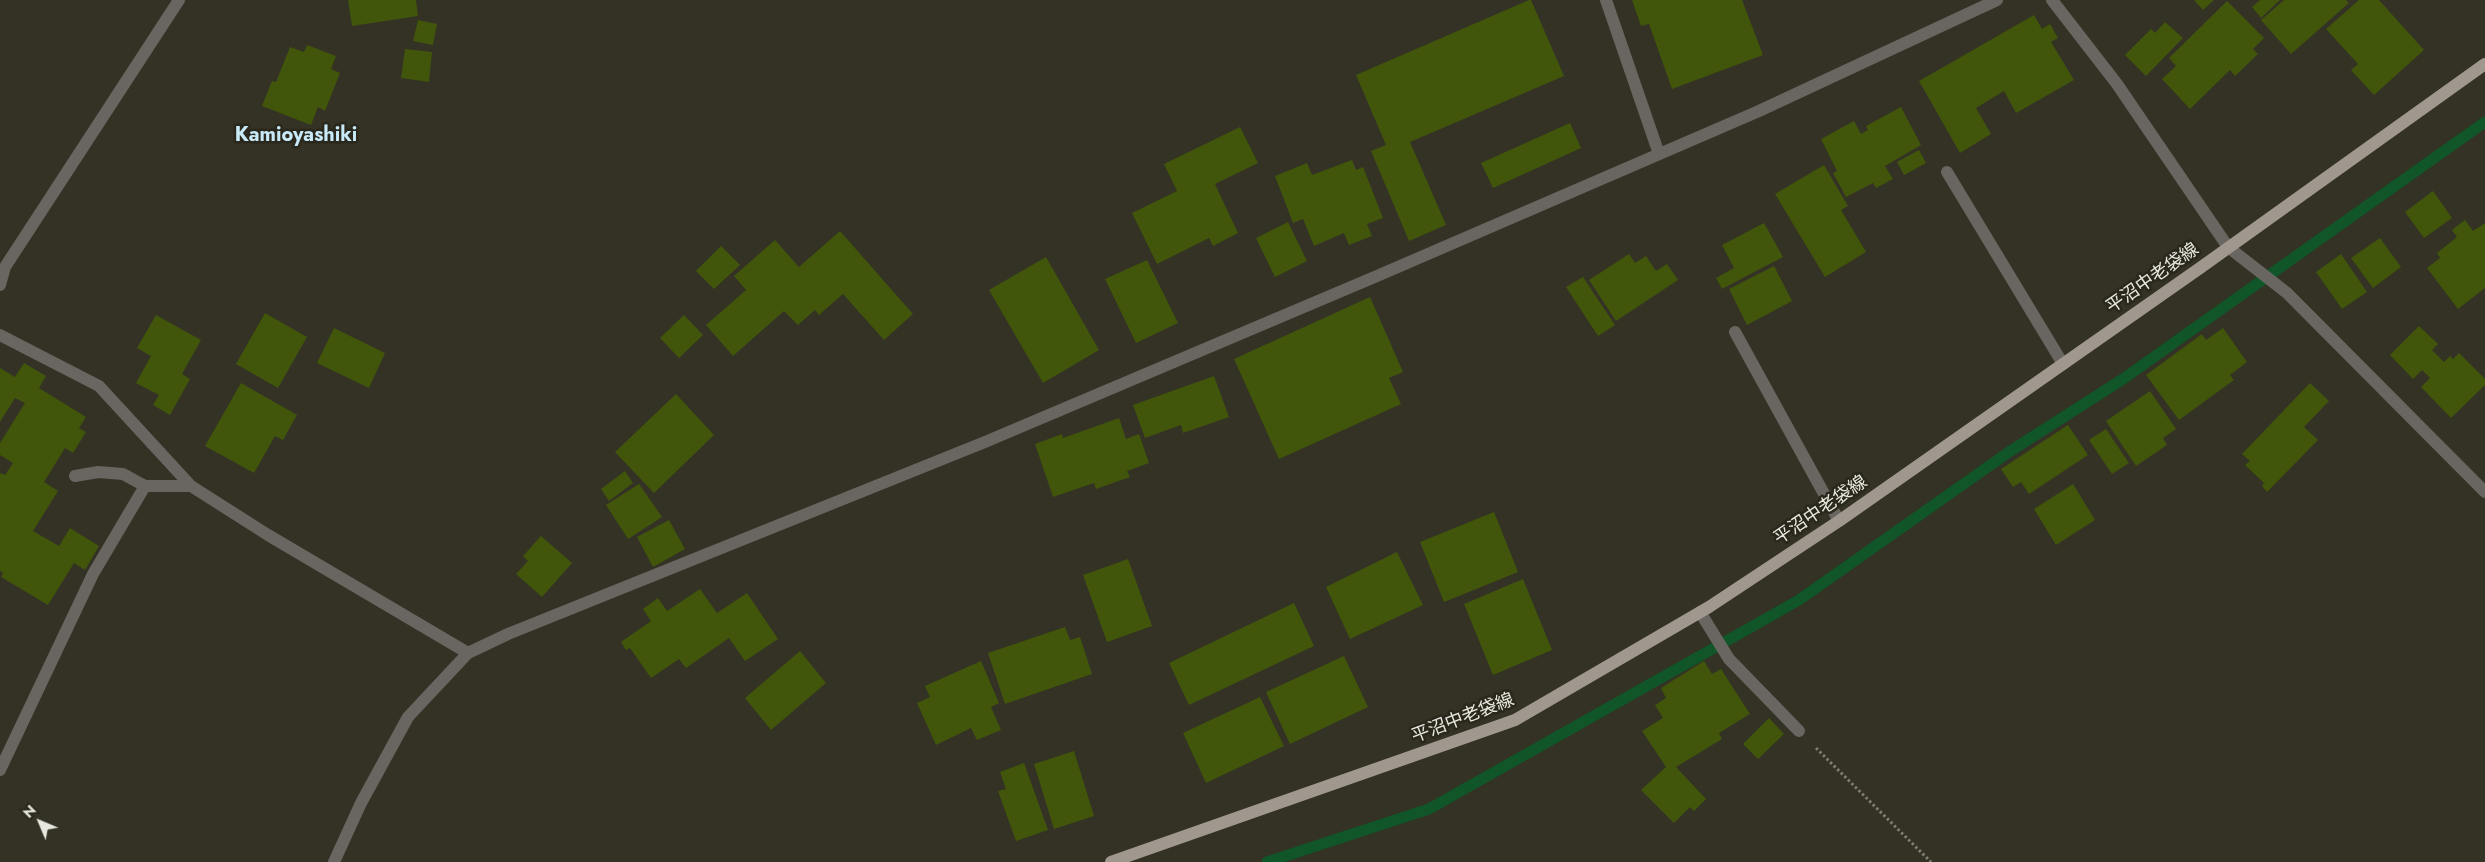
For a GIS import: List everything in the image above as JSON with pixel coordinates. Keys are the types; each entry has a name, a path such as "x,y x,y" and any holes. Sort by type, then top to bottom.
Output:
{"main road":[{"name":"平沼中老袋線","path":"1110,862 1514,720 1700,612 1839,521 2485,64"}],"street":[{"path":"0,285 5,267 179,0"},
{"path":"1606,0 1659,154"},
{"path":"334,862 361,802 408,717 468,653 508,634 985,442 1759,111 1997,0"},
{"path":"2052,0 2117,84 2228,247 2287,293 2485,492"},
{"path":"1947,172 2063,364"},
{"path":"1735,332 1839,521"},
{"path":"0,335 99,386 191,486 268,535 468,653"},
{"path":"75,476 98,472 123,474 145,486 191,486"},
{"path":"0,770 93,574 145,486"},
{"path":"1700,612 1729,659 1799,731"}],"path":[{"path":"1799,731 1931,862"}],"building":[{"path":"348,0 416,0 418,16 352,26"},
{"path":"1531,0 1564,76 1410,142 1446,225 1409,241 1371,151 1386,145 1356,75"},
{"path":"1632,0 1742,0 1763,55 1672,89 1649,24 1641,26"},
{"path":"2194,0 2214,0 2203,10"},
{"path":"2260,0 2280,0 2261,18 2252,7"},
{"path":"2284,0 2346,0 2349,3 2291,54 2261,20"},
{"path":"2359,0 2379,0 2424,50 2374,95 2351,70 2358,64 2326,29"},
{"path":"2227,1 2264,38 2253,49 2258,54 2235,76 2230,70 2190,109 2162,79 2176,66 2169,58"},
{"path":"2034,15 2042,29 2050,24 2058,38 2051,42 2074,80 2016,113 2004,91 1976,108 1991,134 1960,153 1919,81"},
{"path":"418,20 437,24 433,45 413,41"},
{"path":"2165,22 2183,38 2146,76 2125,55 2151,29 2155,33"},
{"path":"307,45 336,56 331,69 340,73 325,111 318,107 311,125 262,106 272,81 276,82 290,47 304,52"},
{"path":"405,49 432,52 429,82 401,78"},
{"path":"1901,107 1921,145 1885,166 1893,179 1876,188 1873,183 1846,197 1833,173 1837,171 1821,139 1854,121 1861,134 1868,130 1866,126"},
{"path":"1570,123 1581,148 1493,188 1481,163"},
{"path":"1240,127 1258,163 1215,184 1238,233 1213,246 1209,238 1157,264 1132,213 1177,191 1164,164"},
{"path":"1919,150 1926,163 1904,175 1897,162"},
{"path":"1352,160 1356,170 1363,167 1383,218 1367,224 1372,236 1349,245 1344,233 1314,246 1303,219 1293,223 1275,176 1307,163 1312,175"},
{"path":"1824,165 1848,206 1841,210 1866,252 1825,277 1775,194"},
{"path":"2433,191 2452,218 2424,238 2405,212"},
{"path":"2465,220 2473,231 2485,223 2485,288 2458,309 2427,268 2440,258 2437,253 2457,237 2452,230"},
{"path":"1288,222 1307,261 1275,277 1256,238"},
{"path":"1764,223 1783,257 1722,289 1716,278 1734,268 1722,245"},
{"path":"840,231 913,314 884,340 843,294 819,315 815,310 798,325 784,311 733,356 706,325 746,290 734,276 775,240 799,267"},
{"path":"2380,238 2401,267 2373,288 2351,258"},
{"path":"721,246 740,265 714,289 696,271"},
{"path":"1629,254 1635,263 1646,256 1656,271 1667,264 1678,280 1616,321 1589,280"},
{"path":"2341,254 2367,292 2342,309 2316,272"},
{"path":"1046,257 1099,350 1043,383 989,290"},
{"path":"1147,260 1178,323 1136,343 1105,279"},
{"path":"1774,266 1792,301 1747,325 1729,289"},
{"path":"1583,277 1615,325 1598,336 1566,287"},
{"path":"1370,297 1403,372 1389,378 1401,404 1279,459 1234,359"},
{"path":"265,313 307,337 278,388 236,364"},
{"path":"156,315 201,340 182,374 190,379 170,415 153,405 159,395 136,383 151,356 137,348"},
{"path":"684,315 703,335 679,358 660,338"},
{"path":"2419,326 2438,344 2432,350 2444,362 2450,356 2453,359 2459,353 2485,379 2485,385 2451,418 2421,387 2430,378 2422,370 2413,379 2390,355"},
{"path":"334,328 385,353 369,388 317,363"},
{"path":"2223,328 2247,362 2230,375 2234,380 2179,420 2146,375 2202,334 2206,340"},
{"path":"24,363 46,376 39,388 86,417 79,428 86,432 73,453 65,448 44,482 58,491 33,531 59,546 70,528 99,546 85,570 74,563 48,605 1,577 3,573 0,571 0,473 5,475 13,463 0,455 0,443 25,403 15,398 0,422 0,368 15,377"},
{"path":"1214,376 1229,417 1183,433 1181,425 1145,438 1133,405"},
{"path":"241,383 297,415 283,440 275,436 254,473 205,446"},
{"path":"2310,383 2329,401 2304,427 2318,440 2267,492 2262,486 2264,483 2245,465 2250,461 2242,454"},
{"path":"2150,391 2176,429 2163,438 2167,445 2136,466 2106,421"},
{"path":"676,394 714,435 654,493 615,452"},
{"path":"1119,418 1126,439 1139,434 1149,463 1127,471 1130,477 1096,489 1094,483 1053,497 1035,444 1062,434 1063,438"},
{"path":"2068,425 2088,455 2029,494 2021,482 2013,487 2001,469"},
{"path":"2106,429 2129,463 2112,474 2089,440"},
{"path":"625,471 633,483 609,501 601,489"},
{"path":"639,484 662,517 628,539 606,505"},
{"path":"2073,484 2095,520 2056,545 2034,509"},
{"path":"1494,512 1518,572 1444,602 1420,542"},
{"path":"669,520 685,549 653,567 637,537"},
{"path":"541,536 572,563 542,597 516,574 528,561 523,556"},
{"path":"1397,552 1423,605 1350,639 1326,587"},
{"path":"1128,559 1152,626 1107,642 1083,575"},
{"path":"1523,579 1552,650 1493,675 1464,604"},
{"path":"700,589 717,613 747,593 778,639 745,661 729,638 686,668 679,659 651,678 630,648 626,650 621,642 651,621 643,609 658,598 667,611"},
{"path":"1294,603 1314,646 1189,705 1169,663"},
{"path":"1065,627 1070,640 1080,637 1092,674 1005,704 988,653"},
{"path":"800,651 826,683 771,730 745,698"},
{"path":"1344,656 1368,707 1290,744 1266,692"},
{"path":"981,661 999,703 991,707 1001,730 977,740 971,728 936,745 917,703 930,697 925,686"},
{"path":"1704,661 1712,674 1721,669 1750,714 1719,733 1722,739 1676,767 1706,799 1694,811 1690,807 1674,823 1641,790 1666,767 1642,731 1663,718 1655,705 1666,698 1661,688"},
{"path":"1260,697 1284,746 1206,783 1183,733"},
{"path":"1769,718 1784,734 1758,759 1743,744"},
{"path":"1074,751 1094,816 1054,829 1034,764"},
{"path":"1024,763 1048,830 1016,841 998,791 1006,789 1000,772"}],"waterway":[{"path":"1267,862 1429,809 1799,600 2009,452 2123,379 2485,122"}],"district":[{"name":"Kamioyashiki","path":"296,136"}]}
